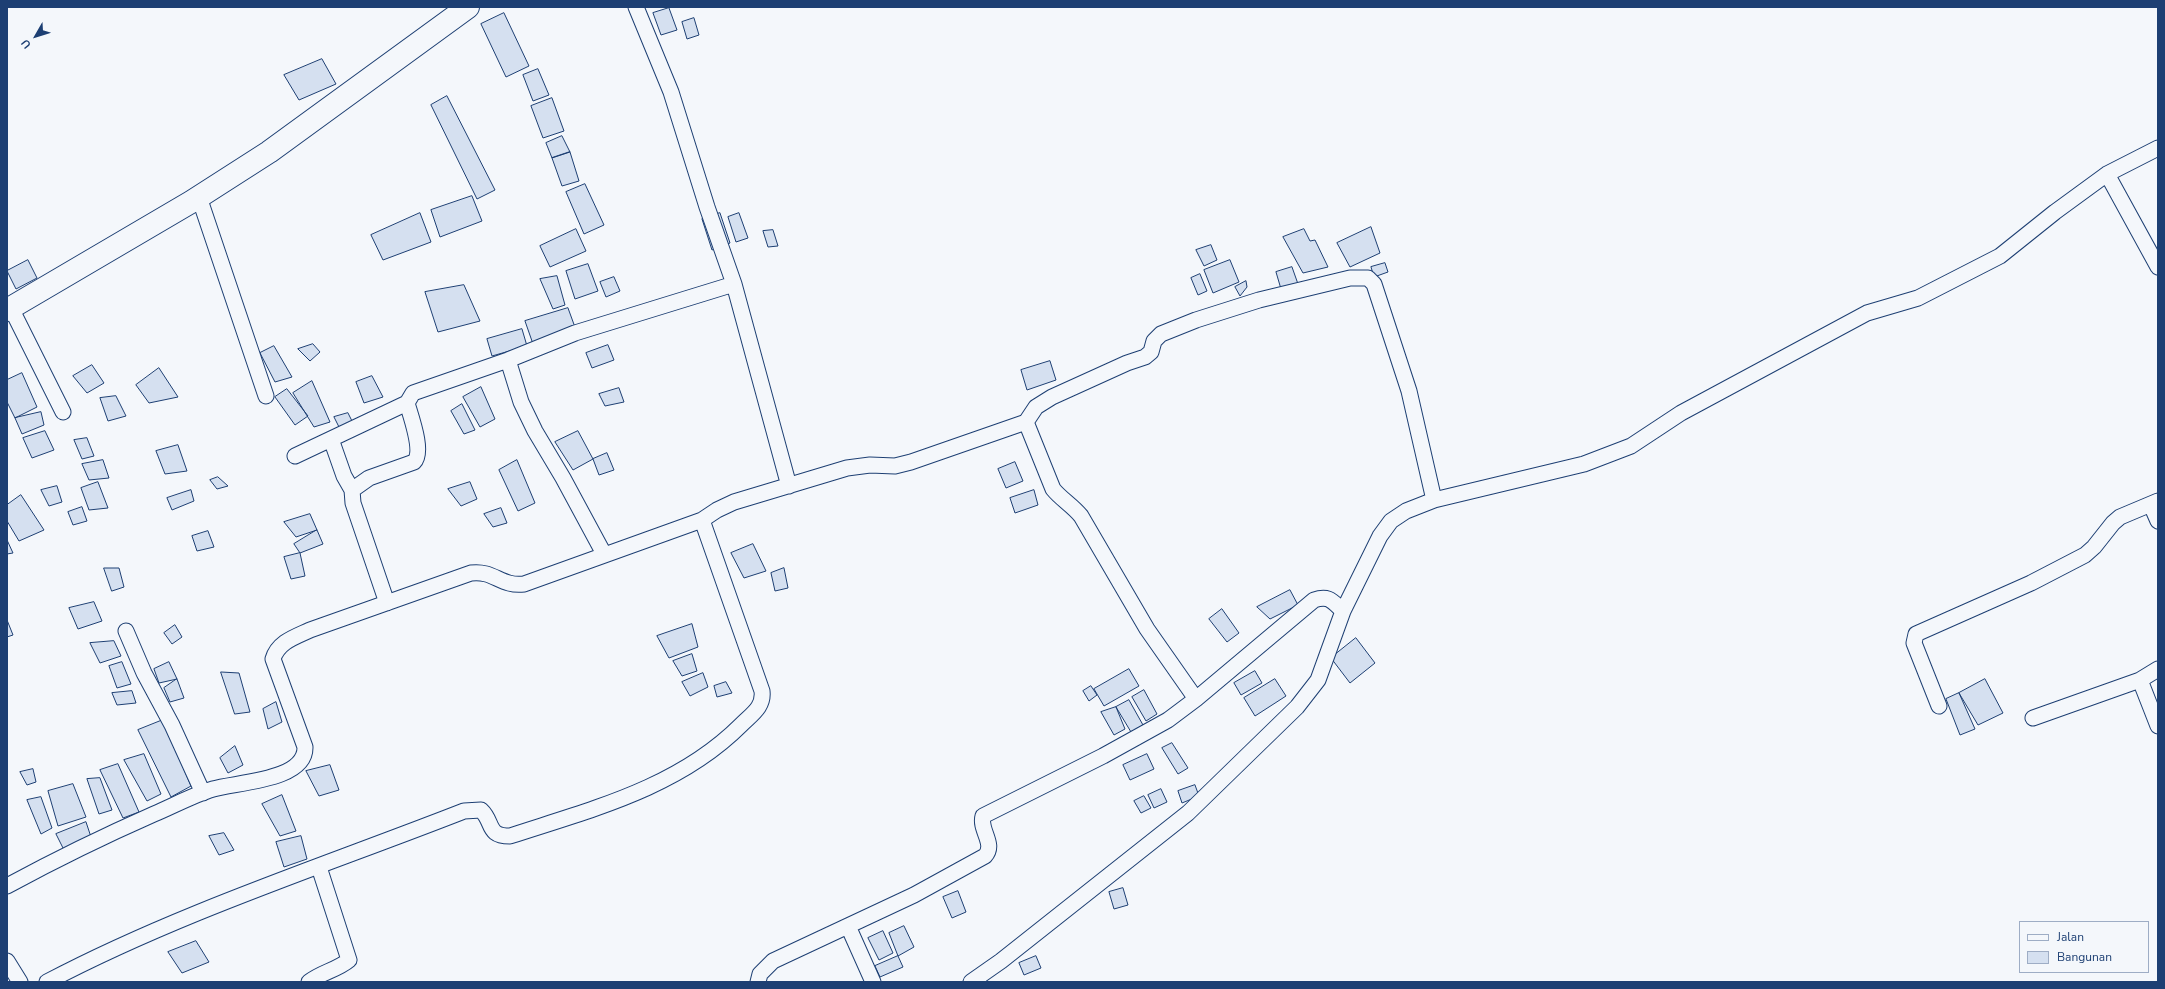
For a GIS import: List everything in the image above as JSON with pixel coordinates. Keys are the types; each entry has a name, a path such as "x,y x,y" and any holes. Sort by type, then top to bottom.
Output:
{"street":[{"path":"63,412 9,309 199,197 270,152 468,7"},
{"path":"636,7 671,92 707,207 734,284 789,486"},
{"path":"971,982 1001,961 1188,813 1297,707 1318,680 1343,611 1380,536 1391,521 1406,511 1434,500 1584,464 1631,446 1681,413 1867,313 1918,298 2000,256 2106,174 2158,148"},
{"path":"2106,174 2158,267"},
{"path":"199,197 266,396"},
{"path":"7,886 76,850 203,793 223,787 256,782 295,767 302,760 305,747 274,666 273,659 275,653 290,639 310,630 471,573 482,572 492,574 499,580 513,585 524,584 702,520 717,510 734,502 847,468 870,465 895,466 906,463 1026,422 1036,407 1052,397 1127,363 1145,357 1151,352 1154,341 1161,334 1196,320 1259,300 1350,278 1368,278 1374,284 1409,391 1434,500"},
{"path":"295,456 407,403 413,393 423,389 508,360 575,333 734,284"},
{"path":"508,360 522,402 535,431 563,478 604,554"},
{"path":"352,490 369,478 414,462 417,459 419,450 407,403"},
{"path":"1026,422 1053,488 1058,495 1072,504 1081,516 1147,629 1196,699"},
{"path":"330,439 344,476 352,490 353,503 387,602"},
{"path":"1939,706 1914,642 1916,634 2031,583 2085,555 2094,547 2112,523 2120,518 2154,503 2158,521"},
{"path":"47,982 162,927 474,809 481,810 486,814 495,834 510,836 626,798 697,762 733,733 760,707 763,700 762,691 702,520"},
{"path":"758,982 760,974 773,961 914,895 985,856 990,850 990,846 982,819 983,816 1103,756 1168,720 1196,699 1314,600 1324,597 1331,600 1343,611"},
{"path":"126,631 144,673 172,725 203,793"},
{"path":"2033,718 2140,680 2158,669"},
{"path":"2140,680 2158,726"},
{"path":"309,982 324,972 339,968 349,960 319,867"},
{"path":"848,926 873,982"},
{"path":"7,961 20,982"}],"building":[{"path":"669,8 677,30 661,35 653,13"},
{"path":"504,13 529,66 506,77 481,24"},
{"path":"694,18 699,35 687,39 682,22"},
{"path":"322,59 336,84 299,100 284,75"},
{"path":"538,69 549,95 533,101 523,75"},
{"path":"447,96 495,190 477,199 431,105"},
{"path":"552,98 564,131 543,138 531,106"},
{"path":"562,136 570,152 552,158 546,143"},
{"path":"570,152 579,181 562,186 552,158"},
{"path":"585,184 604,225 584,234 566,192"},
{"path":"472,196 482,221 440,237 431,210"},
{"path":"420,213 431,242 383,260 371,235"},
{"path":"720,213 730,243 712,250 702,219"},
{"path":"739,213 748,238 736,242 728,217"},
{"path":"1371,227 1380,253 1350,267 1337,243"},
{"path":"576,229 586,251 550,267 540,246"},
{"path":"1304,229 1310,241 1315,240 1328,267 1303,273 1283,237"},
{"path":"773,230 778,246 768,247 763,231"},
{"path":"1211,245 1217,260 1204,266 1196,250"},
{"path":"28,260 37,278 16,289 7,271"},
{"path":"1230,260 1239,282 1213,293 1204,270"},
{"path":"1385,263 1388,272 1374,277 1371,267"},
{"path":"588,264 598,291 575,299 566,271"},
{"path":"1292,267 1298,284 1281,289 1276,272"},
{"path":"1200,274 1207,291 1198,295 1191,278"},
{"path":"557,276 565,305 553,309 540,279"},
{"path":"614,277 620,291 606,297 600,282"},
{"path":"1246,281 1247,287 1240,296 1235,287"},
{"path":"464,285 480,321 438,332 425,292"},
{"path":"568,308 576,330 533,344 525,321"},
{"path":"522,329 527,346 492,356 487,339"},
{"path":"313,344 320,352 310,361 298,349"},
{"path":"608,345 614,360 592,368 586,353"},
{"path":"274,346 292,377 275,382 260,353"},
{"path":"1050,361 1056,380 1027,390 1021,370"},
{"path":"92,365 104,383 87,393 73,376"},
{"path":"159,368 178,397 149,403 136,385"},
{"path":"22,373 37,407 15,418 7,402 7,380"},
{"path":"372,376 383,397 364,403 356,382"},
{"path":"312,381 330,422 314,427 293,393"},
{"path":"481,387 495,419 480,427 463,397"},
{"path":"619,388 624,402 605,406 599,394"},
{"path":"287,389 308,416 295,425 275,397"},
{"path":"116,396 126,416 108,421 100,398"},
{"path":"462,404 475,430 464,434 451,411"},
{"path":"41,412 44,425 22,434 15,418"},
{"path":"348,413 353,423 340,429 334,417"},
{"path":"45,431 54,450 32,458 23,438"},
{"path":"578,431 593,459 573,470 555,442"},
{"path":"87,438 94,456 82,459 74,440"},
{"path":"178,445 187,471 165,474 156,451"},
{"path":"607,453 614,470 599,475 593,459"},
{"path":"103,460 109,478 89,480 82,464"},
{"path":"517,460 535,503 518,511 499,470"},
{"path":"1015,462 1023,481 1006,488 998,469"},
{"path":"218,477 228,486 217,489 210,480"},
{"path":"98,482 108,508 89,510 81,488"},
{"path":"470,482 477,499 461,506 448,489"},
{"path":"57,486 62,502 49,506 41,490"},
{"path":"191,490 194,501 172,510 167,498"},
{"path":"1034,490 1038,505 1015,513 1010,498"},
{"path":"21,495 44,530 19,541 7,521 7,505"},
{"path":"82,507 87,521 73,525 68,512"},
{"path":"501,508 507,523 493,527 484,514"},
{"path":"310,514 317,530 296,537 284,522"},
{"path":"317,530 323,544 300,553 294,544"},
{"path":"208,531 214,547 197,551 192,536"},
{"path":"7,540 13,553 7,554"},
{"path":"753,544 766,571 744,578 731,553"},
{"path":"300,553 305,576 291,579 284,557"},
{"path":"104,568 119,568 124,587 112,591"},
{"path":"784,568 788,588 775,591 771,573"},
{"path":"1290,590 1298,605 1270,619 1257,607"},
{"path":"94,602 102,621 78,629 69,608"},
{"path":"1222,609 1239,633 1227,642 1209,619"},
{"path":"7,620 13,635 7,637"},
{"path":"692,624 698,647 669,658 657,636"},
{"path":"175,625 182,637 172,644 164,633"},
{"path":"1356,638 1375,663 1350,683 1331,658"},
{"path":"114,641 121,656 100,663 90,643"},
{"path":"692,654 697,671 682,676 673,661"},
{"path":"122,662 131,684 117,688 109,666"},
{"path":"169,662 177,679 159,683 154,669"},
{"path":"1129,669 1139,686 1104,706 1094,689"},
{"path":"1255,671 1262,683 1241,695 1234,683"},
{"path":"221,672 239,673 250,712 235,714"},
{"path":"703,673 708,687 690,696 682,682"},
{"path":"177,679 184,698 170,702 164,688"},
{"path":"1275,679 1286,696 1255,716 1244,698"},
{"path":"1985,679 2003,713 1978,725 1959,693"},
{"path":"726,682 732,693 717,697 714,686"},
{"path":"1091,686 1097,695 1089,701 1083,691"},
{"path":"1144,690 1157,714 1146,721 1132,697"},
{"path":"132,691 136,703 117,705 112,693"},
{"path":"1959,693 1975,729 1960,735 1946,699"},
{"path":"1129,700 1143,725 1131,732 1116,707"},
{"path":"276,702 282,722 268,729 263,709"},
{"path":"1116,707 1125,729 1114,735 1101,712"},
{"path":"163,720 191,786 171,797 138,730"},
{"path":"1172,743 1188,768 1178,774 1162,748"},
{"path":"235,746 243,765 228,773 220,758"},
{"path":"144,754 161,794 147,801 124,760"},
{"path":"1147,754 1154,769 1130,780 1123,765"},
{"path":"118,764 139,812 123,818 100,770"},
{"path":"330,765 339,790 319,796 306,771"},
{"path":"33,769 36,782 27,785 20,772"},
{"path":"100,778 112,810 99,814 87,779"},
{"path":"73,784 86,817 58,826 48,791"},
{"path":"1195,785 1199,796 1182,803 1178,791"},
{"path":"1161,789 1167,802 1154,808 1148,795"},
{"path":"282,795 296,831 280,836 262,804"},
{"path":"1144,796 1151,808 1141,813 1134,801"},
{"path":"41,797 52,828 41,834 27,800"},
{"path":"86,822 93,843 64,850 56,834"},
{"path":"224,833 234,850 219,855 209,836"},
{"path":"301,836 307,859 284,867 276,842"},
{"path":"1123,888 1128,905 1114,909 1109,892"},
{"path":"958,891 966,912 952,918 943,897"},
{"path":"904,926 914,947 898,956 889,933"},
{"path":"883,931 893,953 879,960 868,938"},
{"path":"196,941 209,962 182,973 168,952"},
{"path":"898,956 903,967 880,977 875,966"},
{"path":"1036,956 1041,968 1024,975 1019,963"}]}
